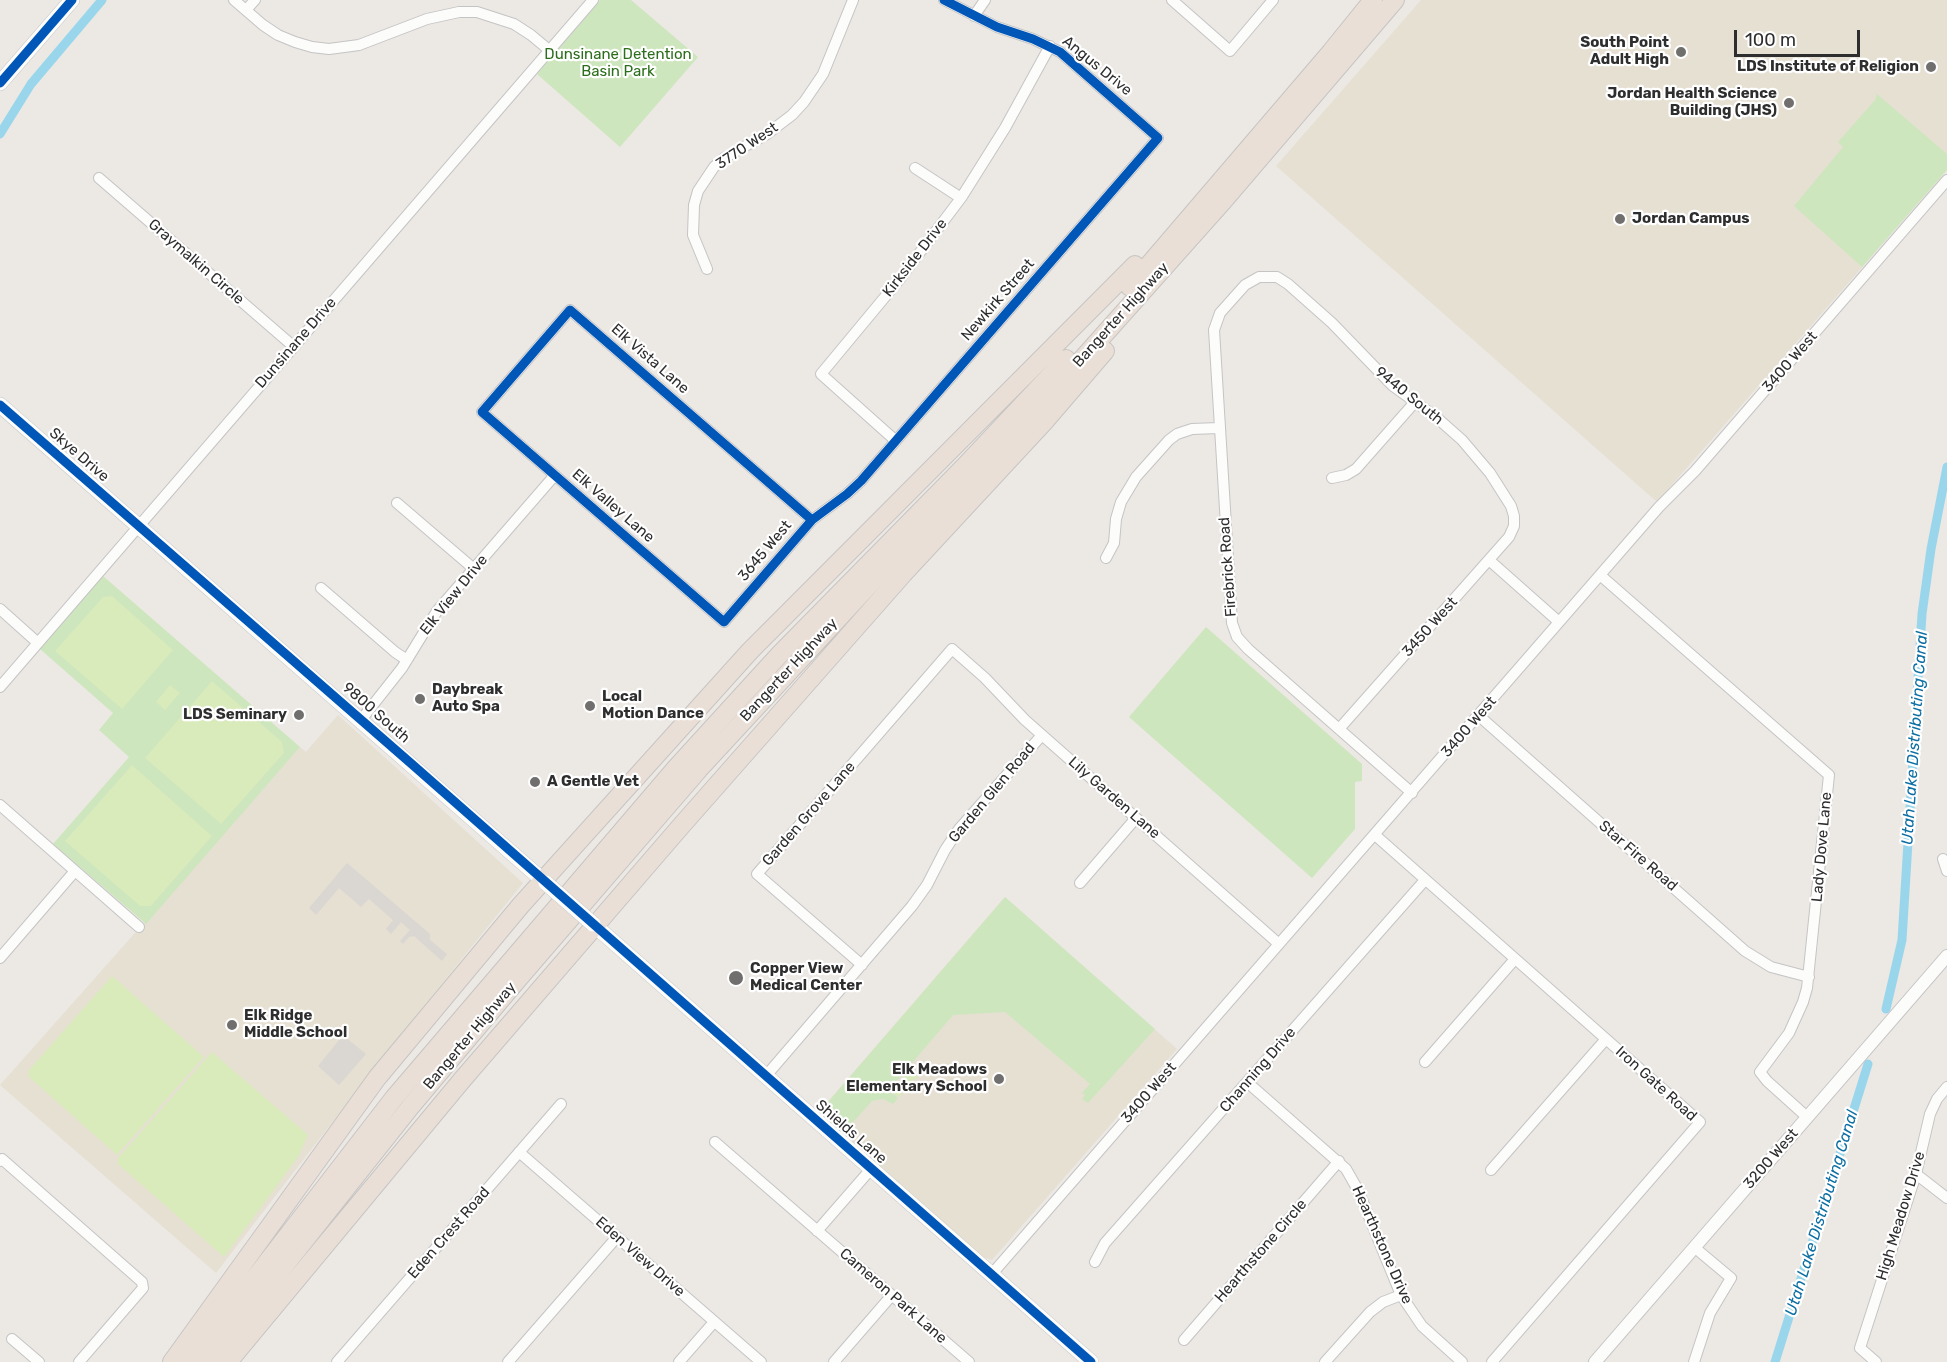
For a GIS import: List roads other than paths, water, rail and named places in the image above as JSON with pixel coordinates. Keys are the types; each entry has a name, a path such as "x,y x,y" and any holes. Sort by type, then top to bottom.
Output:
{"highway":[{"path":"1356,34 1368,0"},
{"name":"Bangerter Highway","path":"208,1362 411,1106 518,979 699,769 875,578 1026,422 1356,34 1373,0"},
{"path":"1356,34 1397,0"},
{"path":"172,1362 377,1078 545,882 757,643 1220,194"},
{"path":"228,1362 594,925 896,583 1072,390 1220,194"},
{"name":"Bangerter Highway","path":"190,1362 394,1098 676,768 780,654 973,458 1220,194"}],"main road":[{"path":"0,82 72,0"},
{"name":"Skye Drive","path":"0,405 139,527"},
{"name":"9800 South","path":"139,527 594,925"},
{"name":"Shields Lane","path":"594,925 1091,1362"}],"street":[{"path":"234,0 263,25 287,39 312,47 329,49 359,45 443,14 477,12 514,24 549,50"},
{"path":"246,10 255,0"},
{"name":"Dunsinane Drive","path":"0,687 593,0"},
{"name":"3770 West","path":"707,269 693,235 694,205 698,191 714,167 724,158 767,134 786,120 804,102 823,74 853,0"},
{"name":"Angus Drive","path":"944,0 997,27 1050,46 1069,59 1158,138"},
{"path":"974,16 985,0"},
{"path":"1172,0 1230,51 1273,0"},
{"name":"Kirkside Drive","path":"896,441 820,374 899,280 962,198 1005,128 1050,46"},
{"name":"Newkirk Street","path":"861,481 1158,138"},
{"path":"915,168 962,198"},
{"name":"Graymalkin Circle","path":"99,178 293,346"},
{"name":"3400 West","path":"991,1275 1659,507 1695,471 1947,180"},
{"name":"9440 South","path":"1254,279 1271,276 1288,284 1332,323 1382,376 1449,428 1481,461 1511,506 1514,521"},
{"name":"Firebrick Road","path":"1254,279 1245,285 1223,310 1214,325 1231,617 1234,630 1248,649 1412,793"},
{"name":"Elk Vista Lane","path":"482,412 570,310 812,520"},
{"path":"1332,478 1346,475 1356,469 1415,402"},
{"name":"Elk Valley Lane","path":"482,412 724,622"},
{"path":"1106,558 1114,543 1116,519 1123,496 1156,454 1181,431 1219,428"},
{"name":"Elk View Drive","path":"361,720 397,676 429,622 555,475"},
{"name":"3645 West","path":"724,622 812,520 861,481"},
{"path":"397,503 474,569"},
{"name":"3450 West","path":"1340,729 1509,537 1514,521"},
{"path":"1489,560 1559,622"},
{"name":"Lady Dove Lane","path":"1600,575 1829,775 1809,977 1797,1018 1789,1033 1760,1072 1807,1117"},
{"path":"321,588 407,660"},
{"path":"0,609 38,643"},
{"name":"Lily Garden Lane","path":"952,649 985,678 1042,735 1279,944"},
{"name":"Garden Grove Lane","path":"862,965 757,874 952,649"},
{"name":"Star Fire Road","path":"1478,716 1753,957 1781,971 1809,977"},
{"name":"Garden Glen Road","path":"765,1077 920,896 959,829 1042,735"},
{"path":"0,805 139,927"},
{"path":"1080,883 1136,818"},
{"name":"Iron Gate Road","path":"1375,835 1700,1122 1492,1362"},
{"path":"1943,859 1947,871"},
{"path":"0,958 75,871"},
{"name":"Channing Drive","path":"1095,1262 1105,1243 1425,880"},
{"name":"3200 West","path":"1595,1362 1947,956"},
{"path":"1425,1062 1515,959"},
{"path":"1491,1170 1606,1039"},
{"name":"Hearthstone Drive","path":"1247,1082 1339,1161 1353,1178 1401,1295 1422,1326 1462,1362"},
{"name":"High Meadow Drive","path":"1876,1362 1860,1348 1916,1174 1930,1114 1937,1099 1947,1087"},
{"name":"Eden Crest Road","path":"337,1362 561,1104"},
{"name":"Cameron Park Lane","path":"715,1142 969,1362"},
{"name":"Eden View Drive","path":"519,1152 761,1362"},
{"path":"1,1160 138,1277 143,1288 79,1362"},
{"name":"Hearthstone Circle","path":"1184,1340 1339,1161"},
{"path":"817,1231 870,1169"},
{"path":"1916,1174 1947,1198"},
{"path":"508,1362 617,1237"},
{"path":"1694,1247 1731,1278 1705,1324 1694,1362"},
{"path":"834,1362 892,1295"},
{"path":"1325,1362 1370,1312 1383,1302 1401,1295"},
{"path":"679,1362 714,1322"},
{"path":"12,1339 39,1362"}],"waterway":[{"path":"0,134 31,84 102,0"},
{"name":"Utah Lake Distributing Canal","path":"1886,1009 1902,940 1922,614 1931,549 1947,467"},
{"name":"Utah Lake Distributing Canal","path":"1775,1362 1868,1064"}],"place":[{"name":"South Point Adult High","path":"1681,52"},
{"name":"LDS Institute of Religion","path":"1931,67"},
{"name":"Jordan Health Science Building (JHS)","path":"1789,103"},
{"name":"Jordan Campus","path":"1620,219"},
{"name":"Daybreak Auto Spa","path":"420,699"},
{"name":"Local Motion Dance","path":"590,706"},
{"name":"LDS Seminary","path":"299,715"},
{"name":"A Gentle Vet","path":"535,782"},
{"name":"Copper View Medical Center","path":"736,978"},
{"name":"Elk Ridge Middle School","path":"232,1025"},
{"name":"Elk Meadows Elementary School","path":"999,1079"}],"park label":[{"name":"Dunsinane Detention Basin Park","path":"618,64"}]}
